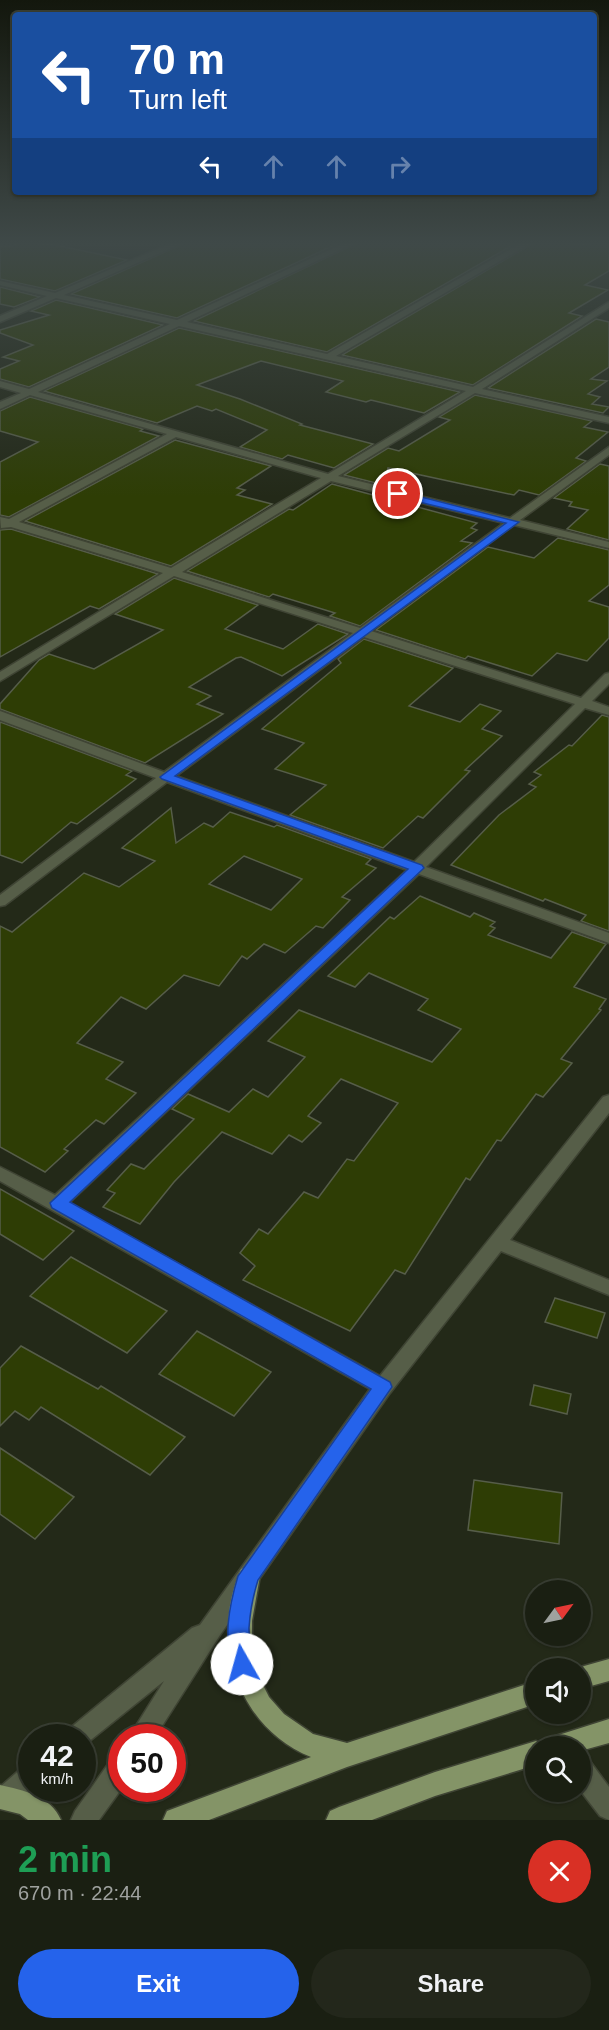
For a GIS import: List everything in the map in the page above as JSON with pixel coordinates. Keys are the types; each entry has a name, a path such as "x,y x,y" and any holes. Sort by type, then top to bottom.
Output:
{"main road":[{"path":"249,1576 240,1604 238,1631 242,1664 249,1685 261,1705 295,1737 320,1748 347,1755"},
{"path":"591,1675 609,1670"},
{"path":"176,1820 347,1755 525,1696"},
{"path":"591,1736 609,1731"},
{"path":"339,1820 435,1784 525,1756"},
{"path":"4,1797 26,1803 48,1820"}],"street":[{"path":"0,406 169,327"},
{"path":"195,327 609,420"},
{"path":"330,356 380,327"},
{"path":"0,678 573,327"},
{"path":"0,384 328,477 609,545"},
{"path":"3,524 176,433"},
{"path":"0,902 609,450"},
{"path":"3,524 174,573 609,711"},
{"path":"58,1203 417,868 609,677"},
{"path":"0,715 609,938"},
{"path":"149,1724 212,1627 383,1387 609,1101"},
{"path":"0,1173 58,1203 383,1387"},
{"path":"499,1243 609,1288"},
{"path":"94,1724 212,1627"},
{"path":"591,1783 609,1807"},
{"path":"4,1797 18,1786"},
{"path":"84,1820 108,1786"}],"building":[{"path":"10,327 159,327 29,387 0,379 0,369 19,361 3,357 33,345 0,333 0,330"},
{"path":"219,327 371,327 327,352"},
{"path":"390,327 565,327 473,385 342,355"},
{"path":"584,327 609,327 609,367 591,379 607,381 588,394 600,397 592,404 609,407 603,413 488,388"},
{"path":"179,328 460,392 424,413 326,392 343,381 261,361 197,385 240,399 302,424 300,425 373,444 334,468 288,455 282,459 240,447 267,430 216,409 212,411 197,406 157,423 44,391"},
{"path":"475,395 592,421 584,427 608,432 576,458 586,461 539,495 519,490 514,495 388,468 384,485 344,475 388,448 399,451 450,420 439,417"},
{"path":"30,397 143,429 140,431 159,436 9,517 0,515 0,462 38,442 0,431 0,411"},
{"path":"175,440 271,466 237,488 245,490 237,495 272,504 171,566 25,521"},
{"path":"600,464 609,466 609,540 567,529 588,510 569,506 572,502 554,498"},
{"path":"332,484 477,523 471,528 477,530 461,541 472,543 360,626 330,616 335,613 273,594 269,597 187,571 289,509 293,510"},
{"path":"11,529 158,574 99,609 90,606 0,657 0,530"},
{"path":"558,538 609,550 609,585 589,601 609,607 609,638 587,661 557,653 532,676 468,656 465,659 376,630 488,547 534,558"},
{"path":"174,578 258,605 225,629 283,649 318,624 348,634 282,676 241,657 189,687 211,696 197,704 223,714 145,763 0,709 0,704 39,660 49,654 94,669 163,630 115,614"},
{"path":"364,639 453,668 409,706 460,722 480,704 501,711 482,729 502,736 465,770 470,771 423,818 418,816 383,848 290,815 326,785 275,769 304,743 262,729 341,663 338,659"},
{"path":"602,715 609,717 609,931 581,921 586,915 545,899 543,901 451,865 499,815 536,787 529,784 541,775 534,772 569,745 572,746"},
{"path":"0,722 132,771 126,775 136,779 77,824 71,822 22,863 0,855"},
{"path":"171,808 176,843 204,823 213,827 230,812 274,827 277,825 371,859 366,864 376,868 342,897 350,900 323,928 316,926 285,953 264,944 247,959 242,956 219,986 184,975 146,1009 121,997 77,1043 123,1062 106,1079 136,1093 104,1124 96,1120 64,1149 68,1151 45,1172 0,1147 0,926 12,932 84,873 119,887 155,861 122,848","holes":["244,856 302,879 271,910 209,884"]},
{"path":"420,896 470,917 474,913 495,922 490,926 495,928 488,935 551,958 572,932 606,944 574,987 606,999 599,1009 601,1010 561,1059 572,1063 543,1097 536,1094 501,1141 497,1140 470,1180 466,1178 405,1274 395,1270 350,1331 243,1280 255,1266 240,1253 259,1229 268,1234 304,1192 318,1198 347,1159 354,1161 398,1103 341,1079 308,1116 321,1123 302,1142 289,1135 272,1154 222,1132 174,1182 140,1224 103,1207 115,1193 107,1190 131,1164 144,1169 194,1119 172,1109 188,1094 229,1112 253,1089 268,1097 305,1057 268,1041 299,1010 432,1062 461,1029 418,1010 428,999 369,973 355,987 328,976 390,917 394,919"},
{"path":"0,1189 74,1231 43,1260 0,1234"},
{"path":"71,1257 167,1311 127,1353 30,1296"},
{"path":"555,1298 605,1313 597,1338 545,1322"},
{"path":"197,1331 271,1372 234,1416 159,1374"},
{"path":"21,1346 98,1389 101,1386 185,1437 150,1475 41,1407 29,1420 15,1411 0,1426 0,1368"},
{"path":"534,1385 571,1394 567,1414 530,1405"},
{"path":"0,1448 74,1497 35,1539 0,1514"},
{"path":"474,1480 562,1493 559,1544 468,1530"}],"route":[{"path":"242,1664 238,1631 240,1604 249,1576 383,1387 58,1203 417,868 166,777 514,522 398,494"}]}
